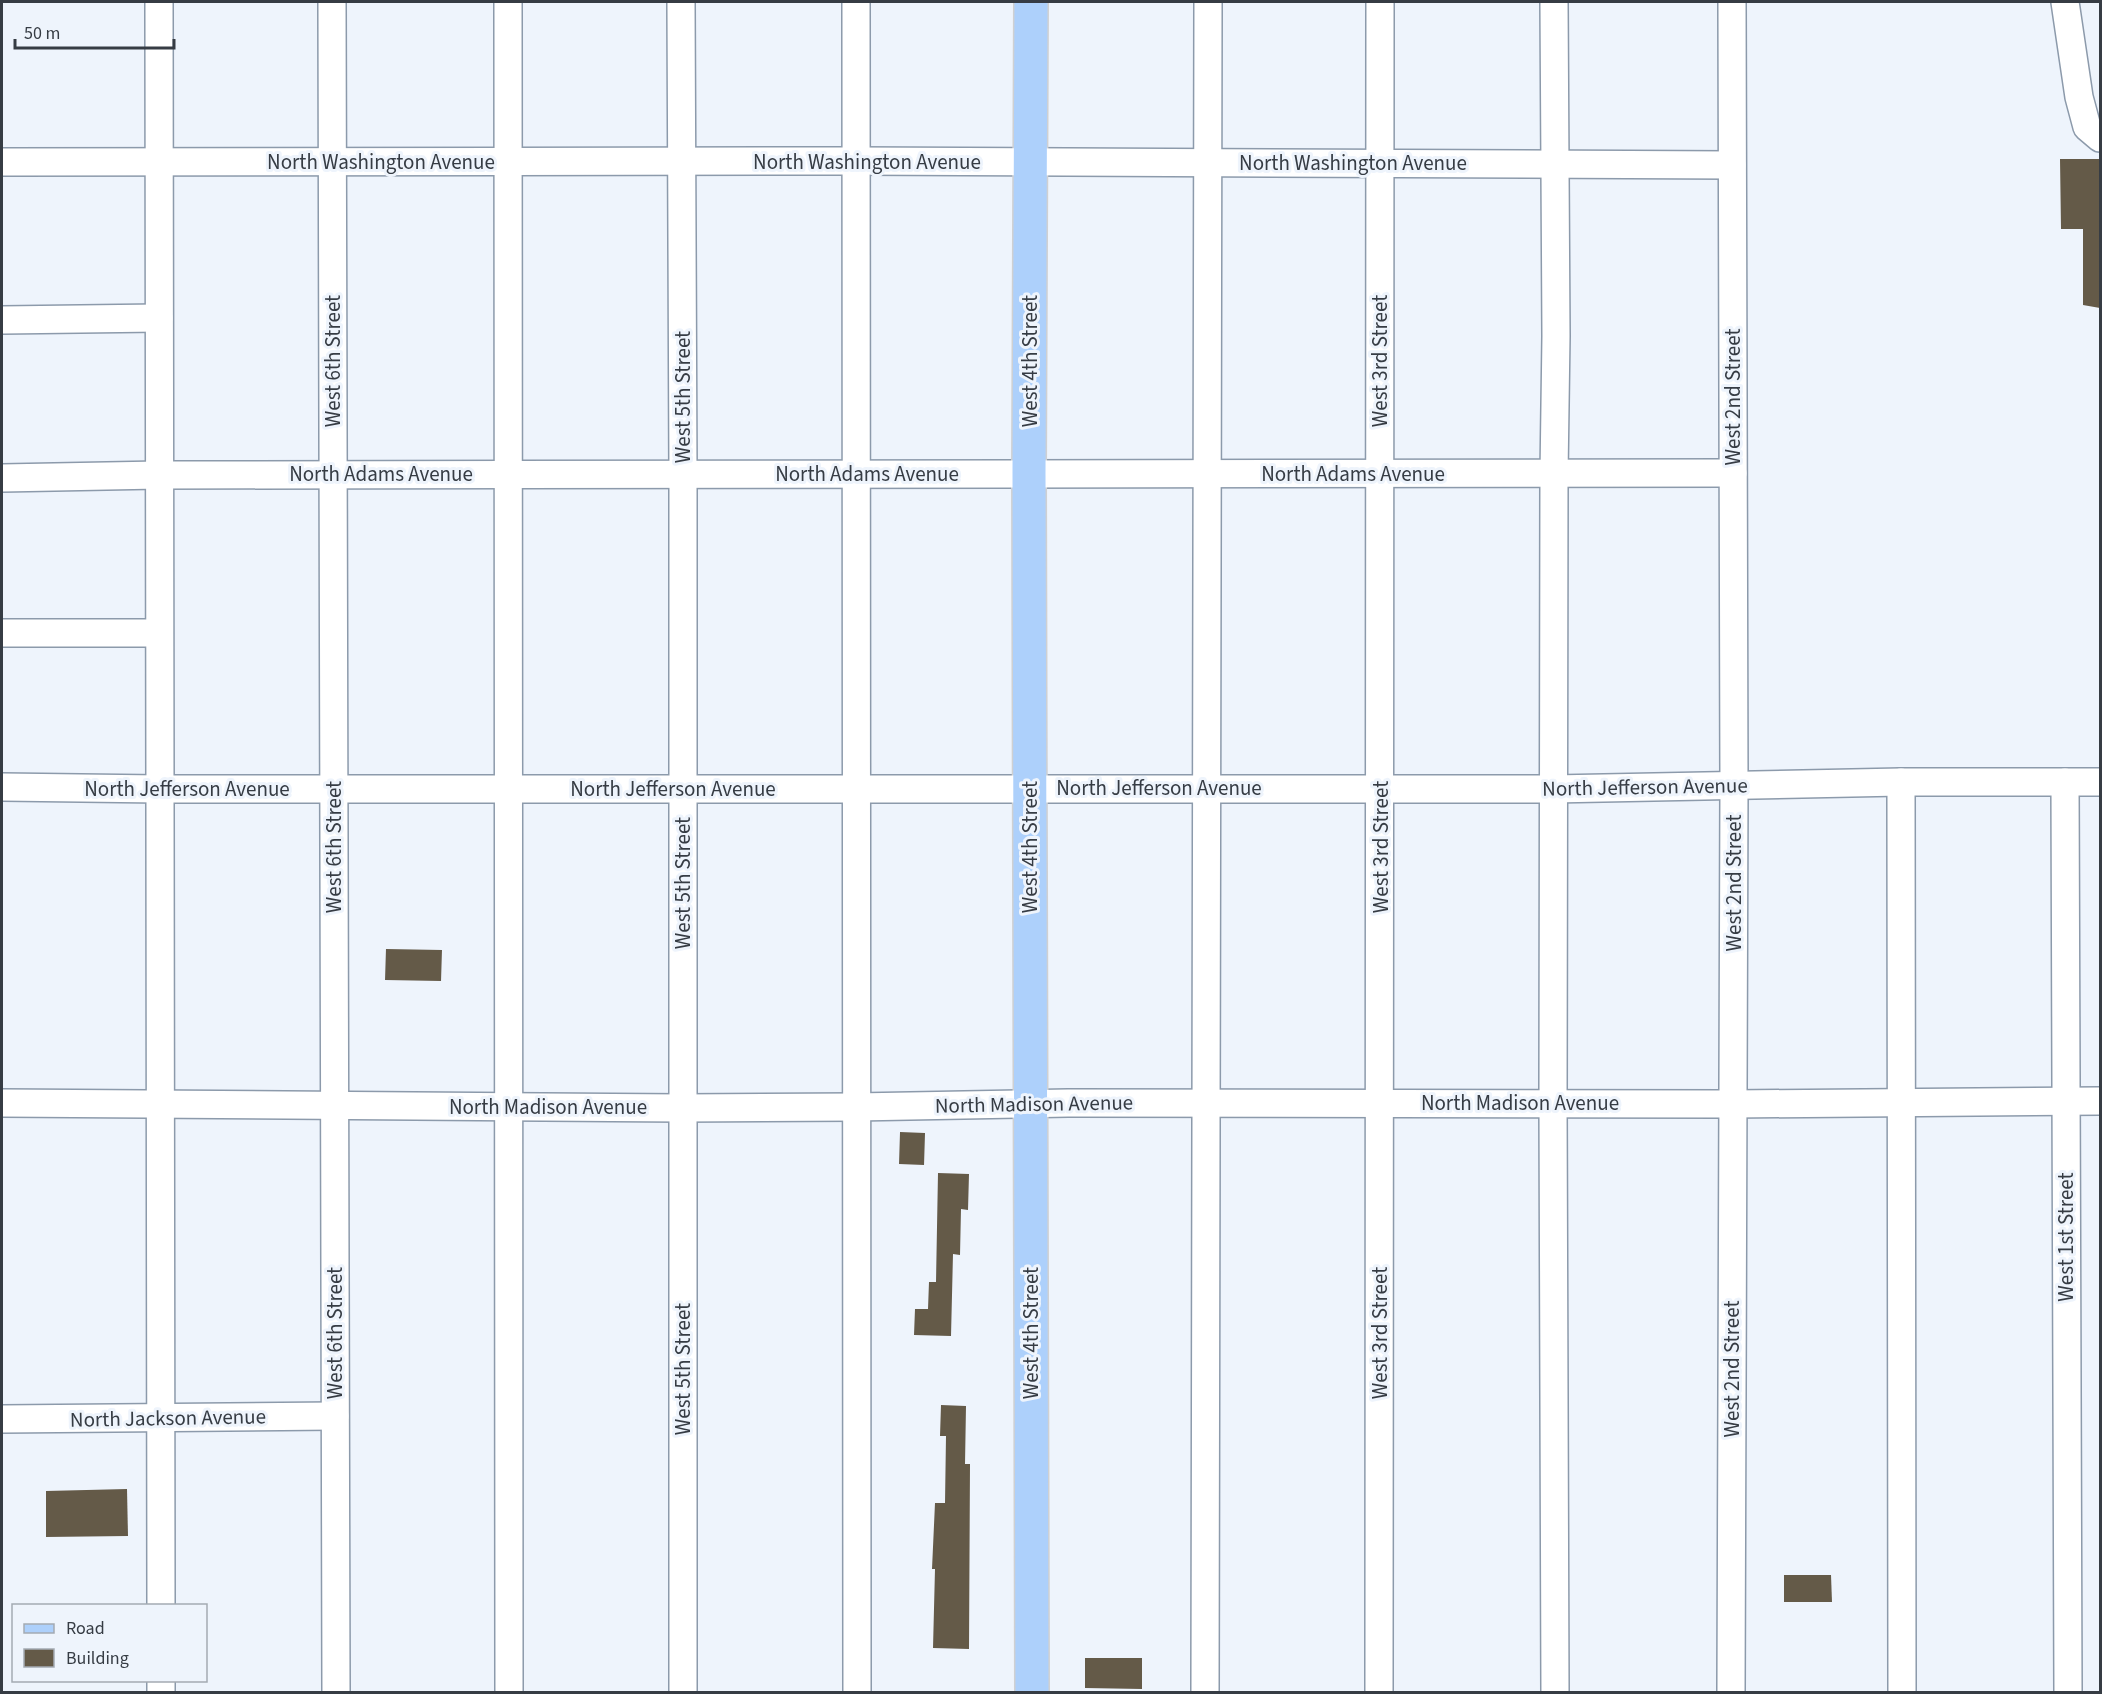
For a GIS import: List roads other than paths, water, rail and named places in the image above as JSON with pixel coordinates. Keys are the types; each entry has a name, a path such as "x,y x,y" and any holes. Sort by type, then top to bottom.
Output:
{"main road":[{"name":"West 4th Street","path":"1031,2 1029,473 1032,1692"}],"street":[{"path":"159,2 161,1604"},
{"name":"West 6th Street","path":"332,2 336,1692"},
{"path":"508,2 509,1692"},
{"name":"West 5th Street","path":"681,2 683,1692"},
{"path":"856,2 857,1692"},
{"path":"1204,1692 1208,2"},
{"name":"West 3rd Street","path":"1379,1692 1380,2"},
{"path":"1554,2 1556,336 1553,789 1555,1692"},
{"name":"West 2nd Street","path":"1731,1692 1734,786 1732,2"},
{"path":"2065,2 2079,97 2087,127 2100,138"},
{"name":"North Washington Avenue","path":"2,162 857,161 1732,165"},
{"path":"2,320 159,318"},
{"name":"North Adams Avenue","path":"2,478 333,474 1733,473"},
{"path":"2,633 159,633"},
{"path":"1900,782 1902,1692"},
{"name":"North Jefferson Avenue","path":"2,787 1553,789 1900,782 2100,782"},
{"name":"West 1st Street","path":"2065,782 2068,1692"},
{"name":"North Madison Avenue","path":"2,1103 682,1108 1206,1102 1733,1104 2100,1101"},
{"name":"North Jackson Avenue","path":"2,1419 335,1416"}]}
